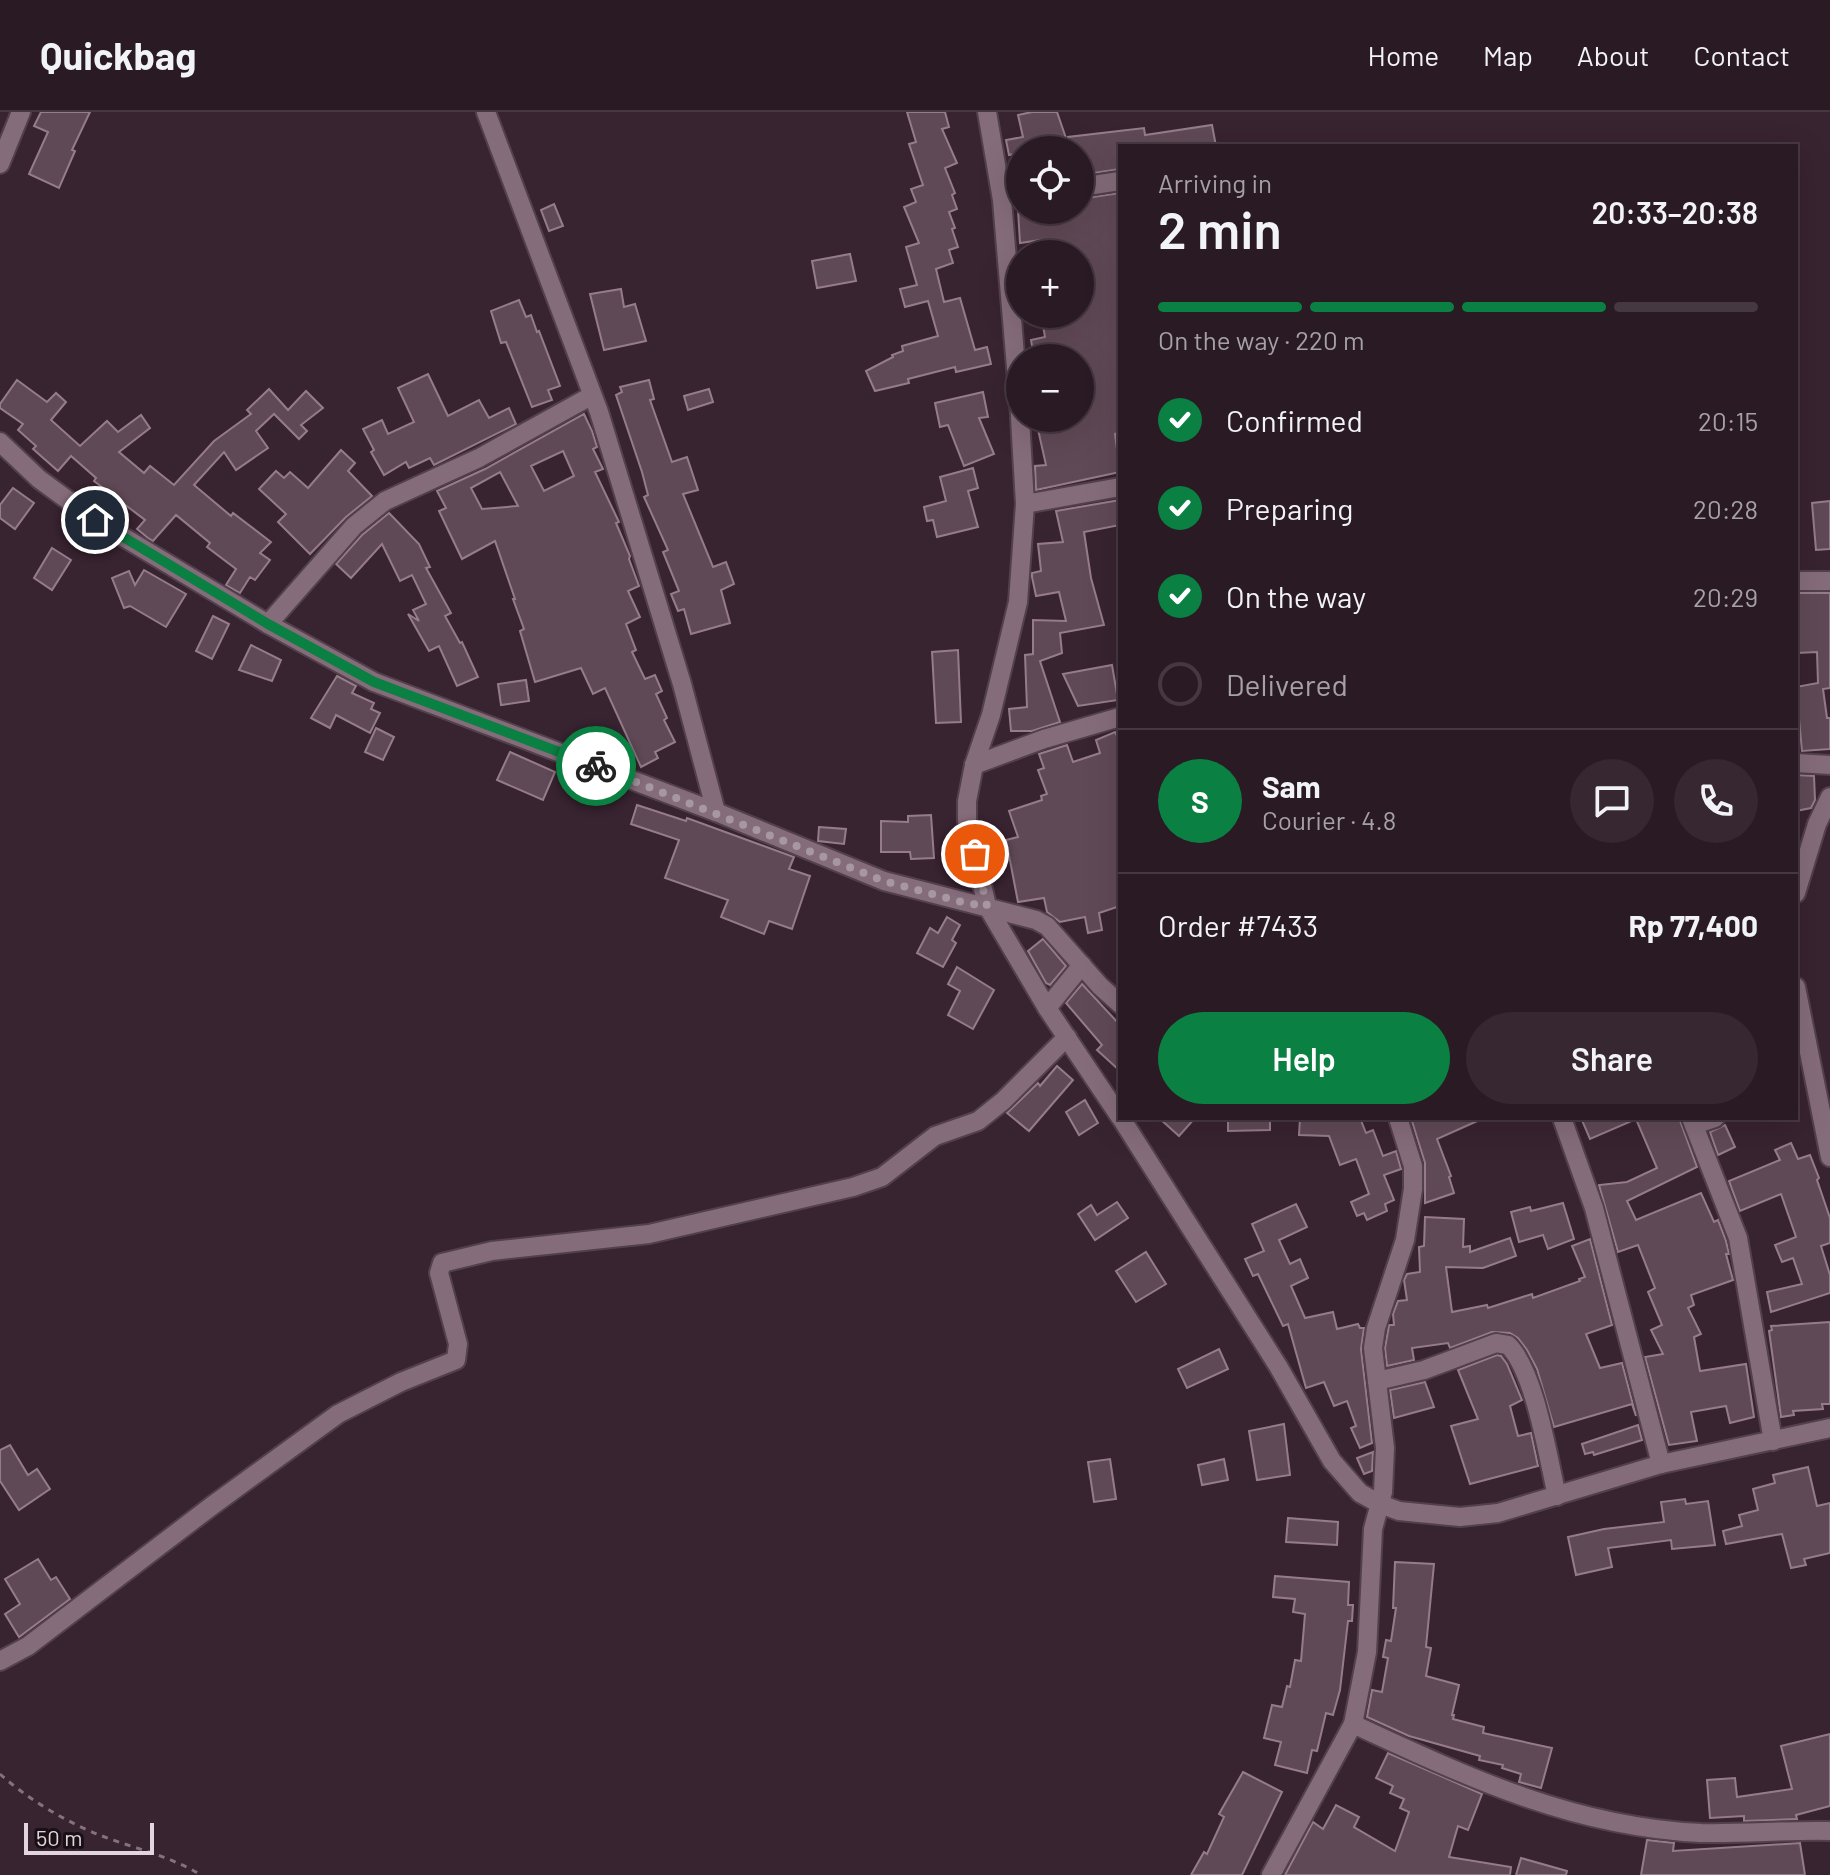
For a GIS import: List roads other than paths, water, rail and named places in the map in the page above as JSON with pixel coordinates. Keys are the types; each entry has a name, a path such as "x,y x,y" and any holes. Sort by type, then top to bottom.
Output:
{"street":[{"path":"0,164 21,112"},
{"path":"486,112 599,412 682,684 716,812"},
{"path":"987,112 1006,181"},
{"path":"1094,185 1118,181"},
{"path":"1012,224 1017,344"},
{"path":"268,624 354,526 385,501 479,458 591,396"},
{"path":"1021,432 1025,504 1018,602 967,801 977,904 1118,1114"},
{"path":"0,442 69,503 268,624 374,682 716,812 884,881 1036,920 1047,926 1118,1002"},
{"path":"1025,504 1118,487"},
{"path":"1798,581 1830,581"},
{"path":"974,765 1044,739 1118,718"},
{"path":"1798,763 1830,765"},
{"path":"1798,886 1817,824 1830,797"},
{"path":"1047,1008 1082,965"},
{"path":"1798,1009 1805,1087 1830,1157"},
{"path":"0,1661 28,1646 338,1414 401,1382 456,1360 458,1344 439,1273 442,1263 492,1251 649,1234 853,1187 882,1177 935,1136 978,1121 1003,1101 1067,1037"},
{"path":"1122,1120 1278,1366 1332,1461 1377,1516"},
{"path":"1271,1875 1353,1724 1367,1652 1385,1448 1373,1348 1376,1328 1411,1213 1413,1166 1399,1120"},
{"path":"1563,1120 1594,1208 1661,1464"},
{"path":"1693,1122 1738,1238 1773,1441"},
{"path":"1377,1381 1424,1370 1496,1343 1508,1345 1516,1355 1532,1394 1557,1496"},
{"path":"1377,1516 1399,1511 1460,1517 1498,1513 1661,1464 1830,1428"},
{"path":"1353,1724 1472,1778 1583,1817 1701,1833 1830,1831"}]}
